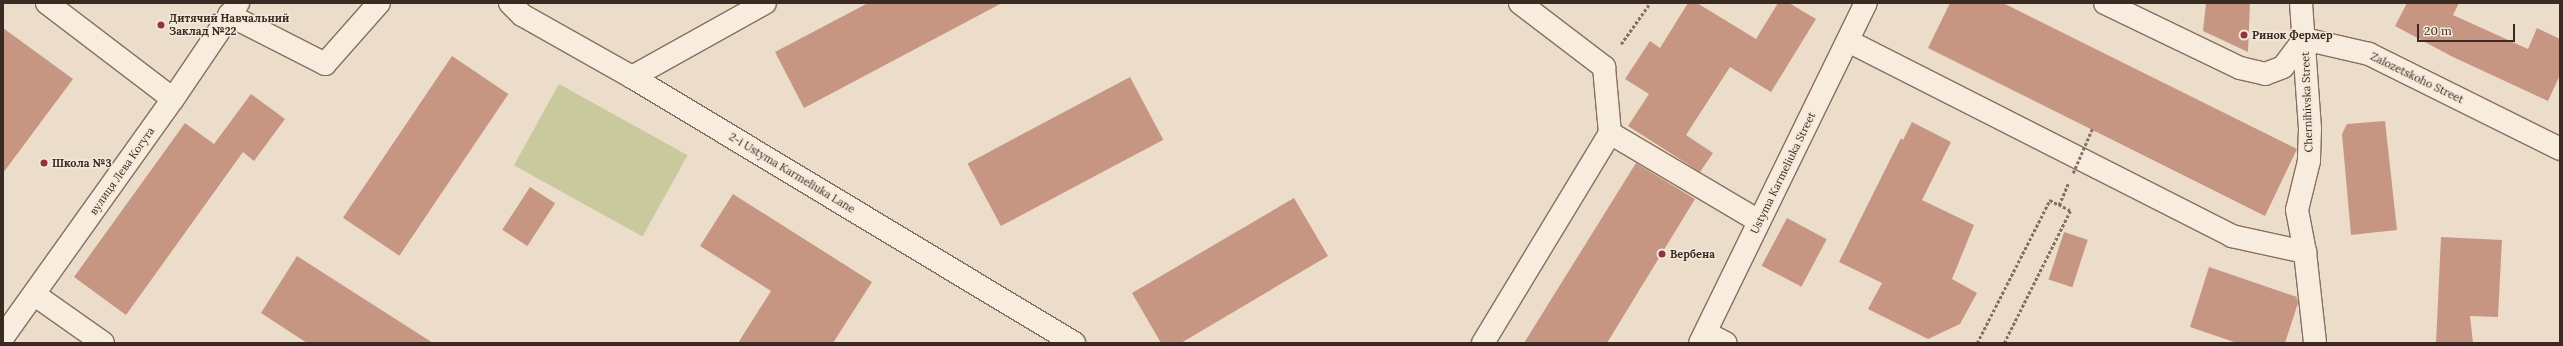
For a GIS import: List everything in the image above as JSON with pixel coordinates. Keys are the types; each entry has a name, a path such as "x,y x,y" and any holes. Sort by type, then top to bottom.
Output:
{"street":[{"path":"47,3 173,99"},
{"path":"234,9 325,64 379,3"},
{"name":"2-i Ustyma Karmeliuka Lane","path":"510,3 522,15 632,77 1074,343"},
{"path":"632,77 765,3"},
{"path":"1483,343 1610,133 1604,67 1520,3"},
{"name":"Ustyma Karmeliuka Street","path":"1703,338 1866,3"},
{"path":"2105,3 2240,68 2265,74 2283,67 2304,39"},
{"name":"Chernihivska Street","path":"2301,3 2310,129 2309,161 2297,210 2305,252 2315,343"},
{"name":"вулиця Лева Когута","path":"3,337 35,295 173,99 234,9"},
{"name":"Zalozetskoho Street","path":"2304,39 2369,54 2560,149"},
{"path":"1848,41 2232,236 2305,252"},
{"path":"1610,133 1759,221"},
{"path":"35,295 102,343"},
{"path":"1703,338 1726,343"}],"path":[{"path":"1604,67 1650,3"},
{"path":"2059,205 2092,129"},
{"path":"1977,343 2050,200 2070,211 2004,343"}],"green space":[{"path":"559,84 688,155 642,237 514,165"}],"building":[{"path":"868,3 1002,3 804,108 775,52"},
{"path":"1688,3 1697,3 1756,39 1778,3 1789,3 1816,19 1771,92 1730,67 1686,135 1713,153 1700,172 1628,126 1649,94 1625,79 1650,41 1660,48"},
{"path":"1950,3 2003,3 2297,149 2265,216 1928,48"},
{"path":"2206,3 2250,3 2248,52 2203,31"},
{"path":"2407,3 2459,3 2453,15 2528,49 2537,28 2560,39 2560,75 2548,101 2453,57 2395,26"},
{"path":"3,28 73,79 3,173"},
{"path":"452,56 508,94 399,256 343,218"},
{"path":"1130,77 1163,140 1001,226 968,163"},
{"path":"251,94 285,119 254,161 243,152 126,315 74,277 185,123 214,144"},
{"path":"2385,121 2397,230 2351,235 2342,134 2347,124"},
{"path":"1912,122 1951,142 1922,200 1974,225 1952,279 1977,293 1960,324 1928,339 1868,309 1882,283 1839,262 1901,138 1903,140"},
{"path":"1636,163 1695,199 1607,343 1524,343"},
{"path":"530,187 555,203 527,246 502,230"},
{"path":"733,194 872,282 833,343 738,343 771,291 700,246"},
{"path":"1294,198 1328,256 1181,343 1161,343 1132,293"},
{"path":"1787,218 1827,239 1801,287 1762,266"},
{"path":"2064,232 2088,240 2072,287 2049,280"},
{"path":"2441,237 2502,240 2498,317 2470,316 2473,343 2436,343"},
{"path":"297,256 433,343 307,343 261,313"},
{"path":"2209,267 2297,297 2298,303 2285,343 2237,343 2190,327"}],"place":[{"name":"Дитячий Навчальний Заклад №22","path":"161,25"},
{"name":"Ринок Фермер","path":"2244,35"},
{"name":"Школа №3","path":"44,163"},
{"name":"Вербена","path":"1662,254"}]}
